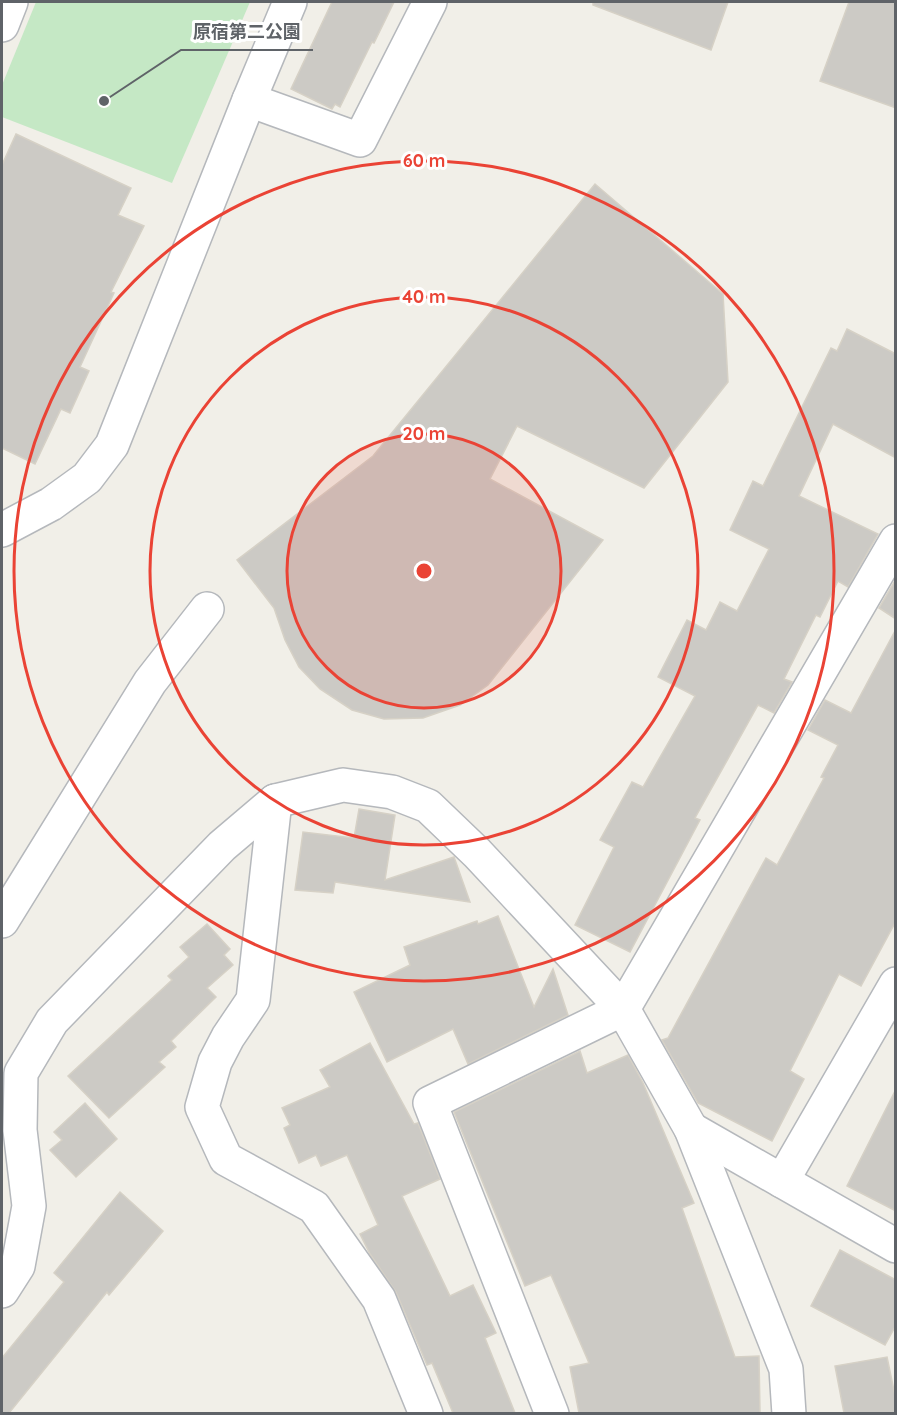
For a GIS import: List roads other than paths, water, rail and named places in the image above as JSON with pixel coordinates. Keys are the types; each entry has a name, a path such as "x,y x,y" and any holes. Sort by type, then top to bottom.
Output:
{"street":[{"path":"2,25 11,2"},
{"path":"2,529 51,504 87,478 112,445 290,2"},
{"path":"249,100 360,140 430,2"},
{"path":"552,1413 430,1103 623,1009 896,541"},
{"path":"2,921 150,682 207,609"},
{"path":"7,1268 29,1206 21,1130 21,1073 52,1021 222,846 275,801 343,785 392,792 428,806 477,853 623,1009 691,1129 786,1369 789,1413"},
{"path":"275,801 253,1000 228,1037 215,1062 202,1107 226,1159 314,1207 380,1299 426,1413"},
{"path":"782,1181 896,984"},
{"path":"691,1129 896,1246"}],"place":[{"name":"原宿第二公園","path":"104,101"}]}
